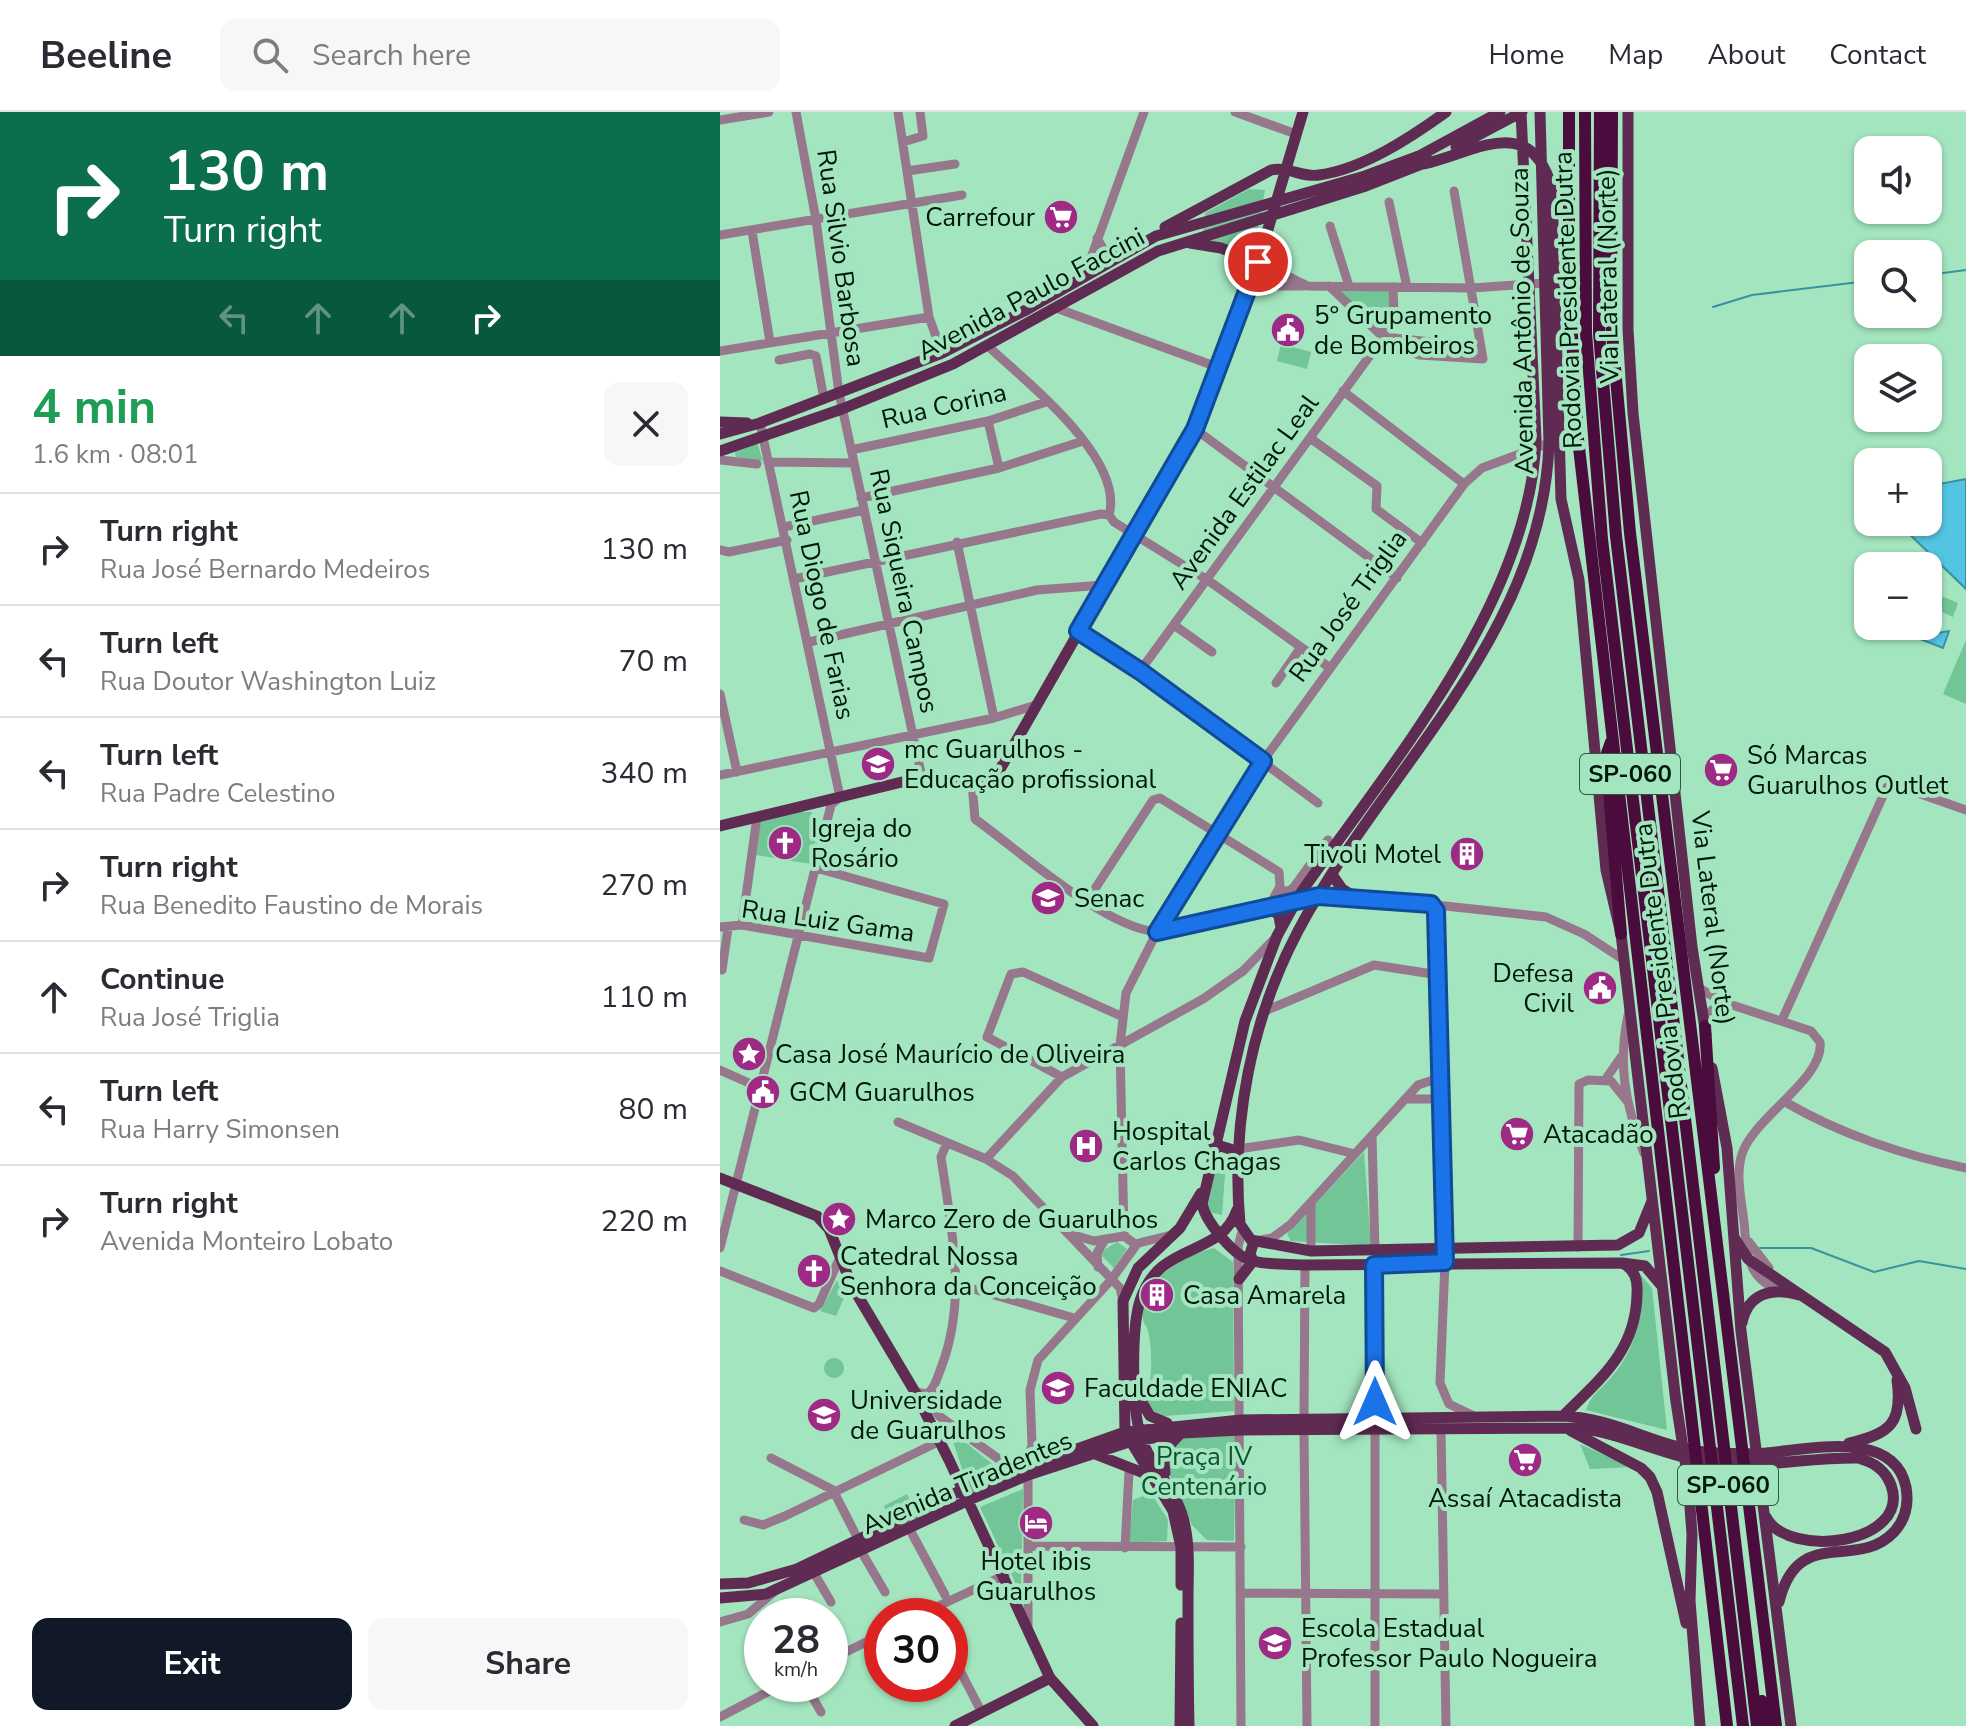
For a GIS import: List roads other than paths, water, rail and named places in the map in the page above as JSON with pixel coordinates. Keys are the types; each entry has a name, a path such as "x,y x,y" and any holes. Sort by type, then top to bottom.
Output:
{"highway":[{"name":"Rodovia Presidente Dutra","path":"1569,112 1569,284 1578,439 1727,1726"},
{"name":"Rodovia Presidente Dutra","path":"1585,112 1586,333 1602,539 1743,1726"},
{"name":"Rodovia Presidente Dutra","path":"1600,112 1599,333 1616,536 1757,1726"},
{"name":"Rodovia Presidente Dutra","path":"1612,112 1611,323 1629,518 1776,1726"},
{"path":"1613,739 1606,756 1621,934"},
{"path":"1704,1022 1718,1239"},
{"name":"SP-060","path":"1707,1170 1721,1426"},
{"path":"1688,1480 1695,1490 1704,1569 1711,1585"},
{"path":"1745,1622 1756,1652 1766,1726"}],"main road":[{"path":"720,826 902,782 986,783 998,774 1195,429 1251,286 1303,112"},
{"path":"1156,236 1171,223 1271,170 1287,168 1321,175 1399,142 1446,112"},
{"path":"1366,181 1500,112"},
{"path":"1424,164 1522,112"},
{"name":"Avenida Antônio de Souza","path":"1202,1207 1203,1189 1245,1021 1279,932 1298,898 1462,659 1480,627 1523,516 1536,449 1522,112"},
{"name":"Avenida Antônio de Souza","path":"1242,1231 1237,1210 1238,1153 1246,1083 1265,1011 1294,940 1319,896 1475,668 1499,621 1541,511 1548,484 1549,443 1540,112"},
{"name":"Via Lateral (Norte)","path":"1628,112 1628,329 1633,413 1699,988 1727,1148 1741,1331 1791,1726"},
{"path":"1366,181 1495,140 1522,145 1541,160 1552,188 1561,499 1579,580 1606,870 1621,934 1688,1480 1692,1642 1700,1726"},
{"name":"Avenida Paulo Faccini","path":"720,434 760,423 942,353 1028,309 1156,236 1277,200 1366,181"},
{"name":"Avenida Paulo Faccini","path":"720,451 842,409 953,364 989,347 1158,251 1366,181"},
{"path":"1184,242 1221,248 1258,262"},
{"path":"1035,321 1043,310 1074,292 1079,280"},
{"path":"953,364 954,354 1008,326 1028,309"},
{"path":"720,422 760,423"},
{"path":"1333,876 1342,889 1353,896"},
{"path":"1269,905 1279,916 1279,932"},
{"path":"1214,1144 1238,1153"},
{"path":"720,1178 817,1216 829,1229 852,1286 915,1392 940,1441 1005,1575 1050,1678 1093,1726"},
{"name":"Avenida Antônio de Souza","path":"1134,1436 1123,1301 1138,1268 1175,1234 1203,1189"},
{"path":"1242,1231 1254,1241 1311,1251 1618,1245 1635,1238 1643,1227 1653,1197"},
{"path":"1202,1207 1214,1217 1237,1210"},
{"path":"1202,1207 1220,1236 1253,1261 1305,1265 1622,1263 1645,1266 1664,1290"},
{"path":"1180,1726 1185,1547 1173,1511 1150,1477 1134,1436 1136,1319 1146,1286 1164,1263 1220,1236 1237,1210"},
{"path":"1731,1219 1737,1246 1748,1259 1781,1285 1811,1300 1885,1352 1909,1397 1916,1429 1908,1422 1896,1420"},
{"path":"1253,1261 1250,1254 1254,1241"},
{"path":"1552,1248 1553,1263"},
{"path":"1239,1279 1253,1261"},
{"path":"1565,1422 1623,1352 1633,1331 1637,1282 1633,1270 1622,1263"},
{"path":"1741,1331 1750,1303 1781,1285"},
{"path":"1766,1458 1876,1436 1896,1420 1900,1408 1895,1367"},
{"path":"1137,1393 1150,1416 1172,1424"},
{"path":"1134,1436 1172,1424 1304,1424 1371,1417 1565,1422 1641,1468 1653,1481 1692,1642"},
{"path":"1304,1424 1375,1430 1441,1430 1605,1420 1661,1447 1766,1458 1849,1458 1872,1462 1890,1483 1892,1508 1882,1523 1861,1535 1799,1539 1775,1530 1762,1508 1759,1491"},
{"path":"1134,1436 1241,1425"},
{"path":"1182,1433 1169,1442 1163,1452 1168,1482 1185,1524 1189,1726"},
{"path":"1134,1436 1168,1482"},
{"name":"Avenida Tiradentes","path":"1023,1470 1095,1454 1134,1436"},
{"name":"Avenida Tiradentes","path":"763,1598 814,1573 860,1545 1042,1459 1134,1436"},
{"path":"1777,1611 1787,1578 1804,1559 1818,1553 1874,1545 1894,1532 1906,1514 1905,1482 1891,1461 1869,1450 1831,1447"},
{"path":"1095,1454 1133,1466 1150,1477"},
{"name":"Avenida Tiradentes","path":"720,1584 778,1576 909,1528 966,1495"},
{"name":"Avenida Tiradentes","path":"720,1598 744,1600"},
{"path":"965,1724 1050,1678"}],"street":[{"path":"720,120 769,112"},
{"name":"Rua Silvio Barbosa","path":"796,112 816,220 842,409"},
{"path":"903,142 923,136 920,112 899,114 912,206 929,317 942,353"},
{"path":"1079,280 1144,112"},
{"path":"1235,112 1296,134"},
{"path":"907,171 955,164"},
{"path":"1329,286 1381,340 1411,354 1483,359 1454,191"},
{"path":"720,235 912,206 962,195"},
{"path":"1389,202 1407,287"},
{"path":"1330,226 1349,286"},
{"path":"752,231 770,342"},
{"path":"1097,238 1105,252 1122,254"},
{"path":"1258,262 1308,286"},
{"path":"1251,286 1472,288 1544,283"},
{"path":"1381,340 1394,314 1393,287"},
{"path":"1056,308 1220,368"},
{"path":"720,351 929,317"},
{"path":"1381,340 1481,347"},
{"name":"Avenida Estilac Leal","path":"1140,671 1209,581 1381,340"},
{"path":"989,347 1046,402 1102,465 1109,515"},
{"path":"779,360 810,354 816,356 824,399"},
{"path":"1343,391 1464,484"},
{"name":"Rua Corina","path":"851,450 988,421 1046,402"},
{"name":"Rua Siqueira Campos","path":"842,409 923,782"},
{"path":"988,421 999,468"},
{"name":"Rua Diogo de Farias","path":"760,423 840,797"},
{"path":"1195,429 1397,578"},
{"path":"1310,438 1377,486 1376,509 1422,543"},
{"path":"861,498 999,468 1083,441"},
{"name":"Rua José Triglia","path":"1124,1236 1121,1016 1126,993 1157,932 1220,837 1263,761 1464,484 1482,468 1549,443"},
{"path":"734,446 734,462"},
{"path":"720,460 757,464"},
{"path":"768,462 854,463"},
{"path":"784,527 864,510"},
{"path":"794,579 957,542 1109,515 1209,581 1330,668"},
{"path":"725,551 787,540"},
{"path":"957,542 994,718"},
{"path":"809,642 1056,587 1104,585"},
{"path":"1174,625 1212,652"},
{"path":"1078,631 1140,671 1318,803"},
{"path":"1276,683 1301,647"},
{"path":"720,694 737,772"},
{"path":"720,775 994,718 1027,710 1039,703"},
{"path":"972,783 975,819 1087,901 1137,930 1157,932 1298,898 1353,896 1537,916 1564,924 1624,960"},
{"path":"1782,1020 1887,787 1892,784 1906,786 1966,810"},
{"path":"720,1248 831,805 840,797"},
{"path":"1087,901 1153,800 1163,799 1279,872 1278,890 1269,905"},
{"path":"811,803 823,814 826,826"},
{"path":"742,925 757,817"},
{"path":"1278,890 1289,891 1294,887 1328,840"},
{"name":"Rua Luiz Gama","path":"724,928 742,925 929,958 944,904 816,868"},
{"path":"1431,904 1438,921 1439,1099 1445,1262 1441,1389 1449,1404 1481,1418"},
{"path":"1438,921 1449,906"},
{"path":"722,970 724,928"},
{"path":"1137,930 1142,941 1143,959"},
{"path":"986,1159 1062,1077 1203,999 1243,971 1279,932"},
{"path":"1265,1011 1374,965 1439,975"},
{"path":"1243,971 1249,970 1261,977"},
{"path":"1062,1077 987,1037 1008,979 1016,972 1121,1016"},
{"path":"1699,988 1723,1002 1811,1031 1821,1048 1787,1103 1774,1109 1752,1135 1741,1156 1739,1179 1748,1259"},
{"path":"1704,1022 1723,1002"},
{"path":"1627,1101 1621,1057 1629,1008"},
{"path":"1101,1055 1112,1054 1120,1059"},
{"path":"1605,1080 1621,1057"},
{"path":"720,1070 758,1087"},
{"path":"1254,1241 1283,1231 1423,1081 1439,1078"},
{"path":"1578,1247 1577,1088 1583,1080 1605,1080 1619,1087 1650,1166"},
{"path":"1405,1099 1439,1099"},
{"path":"1787,1103 1810,1116 1890,1147 1966,1168"},
{"path":"898,1122 986,1159 1023,1184 1120,1288 1123,1301"},
{"path":"1372,1136 1375,1251"},
{"path":"1238,1153 1299,1140 1355,1154"},
{"path":"947,1143 941,1157 957,1307 950,1344 932,1390 932,1404 939,1416 1023,1470"},
{"path":"1311,1202 1311,1251"},
{"path":"1745,1228 1758,1259 1781,1285"},
{"path":"1241,1726 1238,1252 1242,1231"},
{"path":"1067,1233 1086,1240 1104,1241 1124,1236 1137,1244"},
{"path":"1028,1629 1028,1546 1023,1470 1032,1445 1030,1390 1035,1366 1074,1318 1111,1280 1137,1244 1175,1234"},
{"path":"1098,1267 1097,1253 1104,1241"},
{"path":"720,1271 814,1308 819,1304 841,1255"},
{"path":"1305,1265 1307,1726"},
{"path":"1371,1417 1375,1402 1374,1265"},
{"path":"956,1284 1074,1318"},
{"path":"915,1392 924,1395 932,1390"},
{"path":"1375,1402 1384,1417"},
{"path":"1375,1430 1375,1726"},
{"path":"1441,1430 1446,1726"},
{"path":"744,1520 763,1525 940,1441"},
{"path":"1032,1445 1042,1459"},
{"path":"771,1458 833,1490 885,1592"},
{"path":"1125,1548 1129,1472"},
{"path":"1185,1524 1199,1541 1211,1547"},
{"path":"909,1528 945,1595"},
{"path":"1028,1546 1241,1547"},
{"path":"814,1573 829,1598"},
{"path":"960,1598 1005,1575"},
{"path":"1241,1593 1444,1594"},
{"path":"720,1622 744,1616"},
{"path":"968,1686 982,1713"},
{"path":"720,1717 749,1702"},
{"path":"815,1702 821,1712"}],"water":[{"path":"1966,479 1966,589 1942,566 1942,552 1928,552 1911,536 1942,536 1942,483"},
{"path":"1949,631 1943,648 1923,640 1942,640 1942,632"}],"waterway":[{"path":"1942,273 1966,270"},
{"path":"1713,307 1752,295 1854,283"},
{"path":"1760,1248 1811,1248 1874,1272 1919,1261 1966,1269"},
{"path":"1621,1255 1649,1251"}],"place":[{"name":"Carrefour","path":"1061,217"},
{"name":"5° Grupamento de Bombeiros","path":"1288,330"},
{"name":"mc Guarulhos - Educação profissional","path":"878,764"},
{"name":"Só Marcas Guarulhos Outlet","path":"1721,770"},
{"name":"Igreja do Rosário","path":"785,843"},
{"name":"Tivoli Motel","path":"1467,854"},
{"name":"Senac","path":"1048,898"},
{"name":"Defesa Civil","path":"1600,988"},
{"name":"Casa José Maurício de Oliveira","path":"749,1054"},
{"name":"GCM Guarulhos","path":"763,1092"},
{"name":"Atacadão","path":"1517,1134"},
{"name":"Hospital Carlos Chagas","path":"1086,1146"},
{"name":"Marco Zero de Guarulhos","path":"839,1219"},
{"name":"Catedral Nossa Senhora da Conceição","path":"814,1271"},
{"name":"Casa Amarela","path":"1157,1295"},
{"name":"Faculdade ENIAC","path":"1058,1388"},
{"name":"Universidade de Guarulhos","path":"824,1415"},
{"name":"Assaí Atacadista","path":"1525,1460"},
{"name":"Hotel ibis Guarulhos","path":"1036,1523"},
{"name":"Escola Estadual Professor Paulo Nogueira","path":"1275,1643"}],"park label":[{"name":"Praça IV Centenário","path":"1204,1471"}]}
